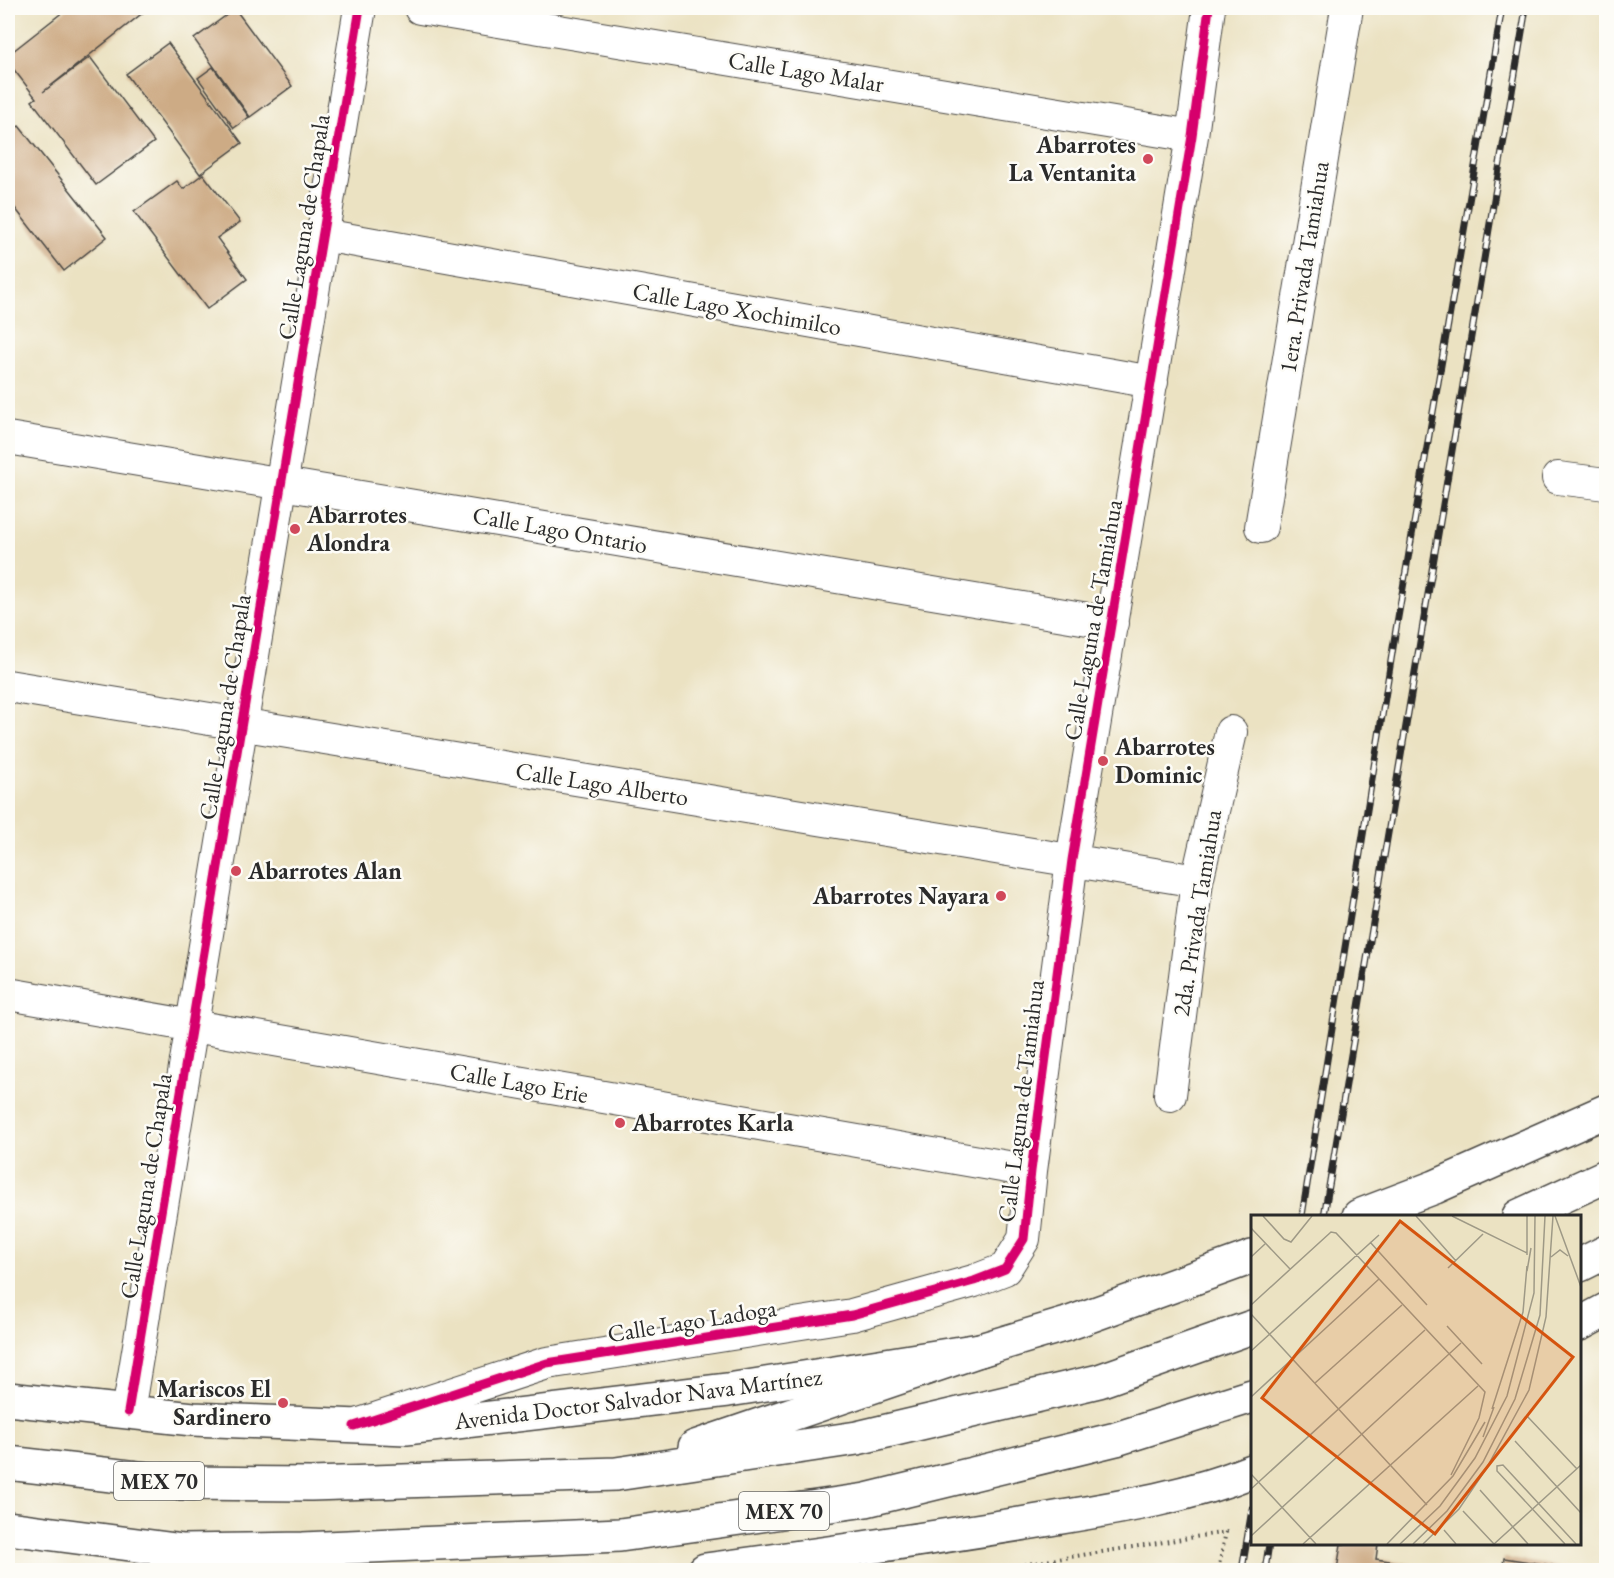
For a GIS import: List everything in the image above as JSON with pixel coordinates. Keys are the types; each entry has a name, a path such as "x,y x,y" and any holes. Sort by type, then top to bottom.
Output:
{"main road":[{"path":"1362,1215 1436,1187 1606,1111"},
{"path":"1521,1215 1606,1176"},
{"path":"1581,1264 1606,1252"},
{"name":"Avenida Doctor Salvador Nava Martínez","path":"8,1399 193,1419 406,1428 728,1390 980,1350 1068,1324 1251,1257"},
{"path":"1581,1323 1606,1310"},
{"name":"MEX 70","path":"8,1463 181,1483 311,1484 616,1474 856,1438 1099,1381 1251,1327"},
{"path":"616,1474 980,1350"},
{"name":"MEX 70","path":"8,1528 183,1551 303,1549 621,1535 866,1500 1116,1439 1251,1396"},
{"path":"705,1570 873,1548 1136,1504 1230,1480 1251,1471"}],"street":[{"name":"Calle Laguna de Chapala","path":"128,1412 360,8"},
{"name":"Calle Lago Malar","path":"420,8 1192,136"},
{"name":"Calle Laguna de Tamiahua","path":"1024,1239 1072,860 1192,136 1209,8"},
{"name":"1era. Privada Tamiahua","path":"1261,527 1347,8"},
{"name":"Calle Lago Xochimilco","path":"323,235 1152,382"},
{"name":"Calle Lago Ontario","path":"8,438 1112,623"},
{"path":"1558,478 1606,484"},
{"name":"Calle Lago Alberto","path":"8,686 1197,881"},
{"name":"2da. Privada Tamiahua","path":"1170,1095 1197,881 1231,732"},
{"name":"Calle Lago Erie","path":"8,994 1031,1171"},
{"name":"Calle Lago Ladoga","path":"354,1426 547,1363 852,1315 974,1281 1005,1269 1024,1239"}],"path":[{"path":"989,1570 1226,1532 1218,1570"}],"building":[{"path":"68,8 143,8 145,11 43,92 90,57 154,142 96,185 32,101 36,98 8,62 8,55"},
{"path":"235,9 292,86 250,117 194,39"},
{"path":"168,43 242,143 200,174 126,74"},
{"path":"213,67 249,117 234,128 198,78"},
{"path":"19,126 107,237 64,271 8,199 8,134"},
{"path":"203,174 240,222 217,238 247,279 207,309 134,212 177,181 183,189"},
{"path":"1341,1545 1378,1545 1376,1559 1424,1566 1423,1570 1337,1570"},
{"path":"1504,1558 1574,1569 1574,1570 1502,1570"}],"railway":[{"path":"1302,1215 1396,629 1502,8"},
{"path":"1324,1215 1526,8"},
{"path":"1242,1570 1251,1515"},
{"path":"1265,1570 1269,1545"}],"cycle path":[{"path":"128,1412 360,8"},
{"path":"354,1426 547,1363 852,1315 974,1281 1005,1269 1024,1239 1072,860 1192,136 1209,8"}],"place":[{"name":"Abarrotes La Ventanita","path":"1148,159"},
{"name":"Abarrotes Alondra","path":"295,529"},
{"name":"Abarrotes Dominic","path":"1103,761"},
{"name":"Abarrotes Alan","path":"236,871"},
{"name":"Abarrotes Nayara","path":"1001,896"},
{"name":"Abarrotes Karla","path":"620,1123"},
{"name":"Mariscos El Sardinero","path":"283,1403"}]}
